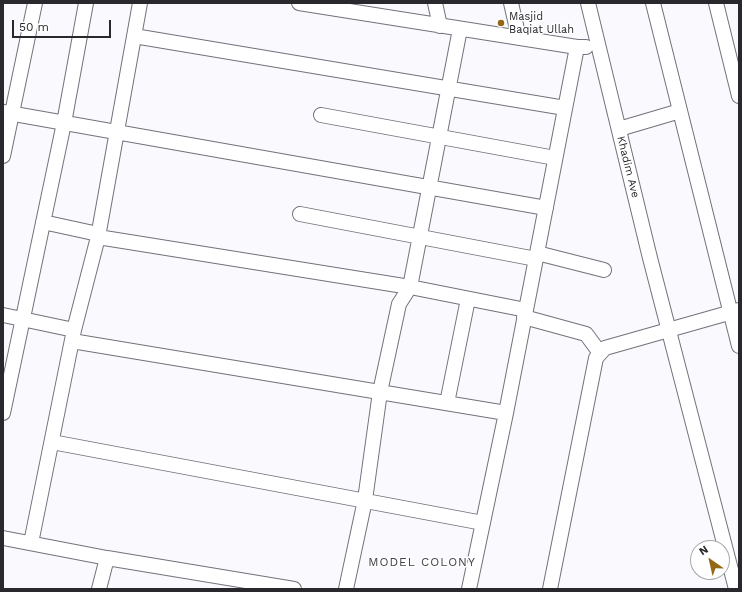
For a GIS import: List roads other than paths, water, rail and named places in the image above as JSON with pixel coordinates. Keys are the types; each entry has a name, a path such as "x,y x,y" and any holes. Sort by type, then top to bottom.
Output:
{"street":[{"path":"3,156 7,113 35,3"},
{"path":"3,413 64,123 86,3"},
{"path":"31,543 73,335 98,235 140,3"},
{"path":"299,3 358,8 440,26 577,47 598,46"},
{"path":"434,3 440,26"},
{"path":"510,3 519,38"},
{"name":"Khadim Ave","path":"588,3 618,129 736,589"},
{"path":"653,3 680,111 735,311 739,346"},
{"path":"716,3 739,96"},
{"path":"346,589 365,500 380,392 399,304 410,287 460,29"},
{"path":"134,36 565,108"},
{"path":"469,589 506,413 577,47"},
{"path":"618,129 680,111"},
{"path":"7,113 546,208"},
{"path":"321,115 555,158"},
{"path":"300,214 420,237 536,256 604,270"},
{"path":"43,222 98,235 410,287 468,299 525,314 586,334 600,353"},
{"path":"447,403 468,299"},
{"path":"550,589 596,358 605,348 670,331 735,311"},
{"path":"3,315 22,318 73,335 380,392 506,413"},
{"path":"52,442 483,522"},
{"path":"3,538 107,558 294,589"},
{"path":"99,589 107,558"}],"place":[{"name":"Masjid Baqiat Ullah","path":"501,23"}],"district":[{"name":"MODEL COLONY","path":"422,562"}]}
